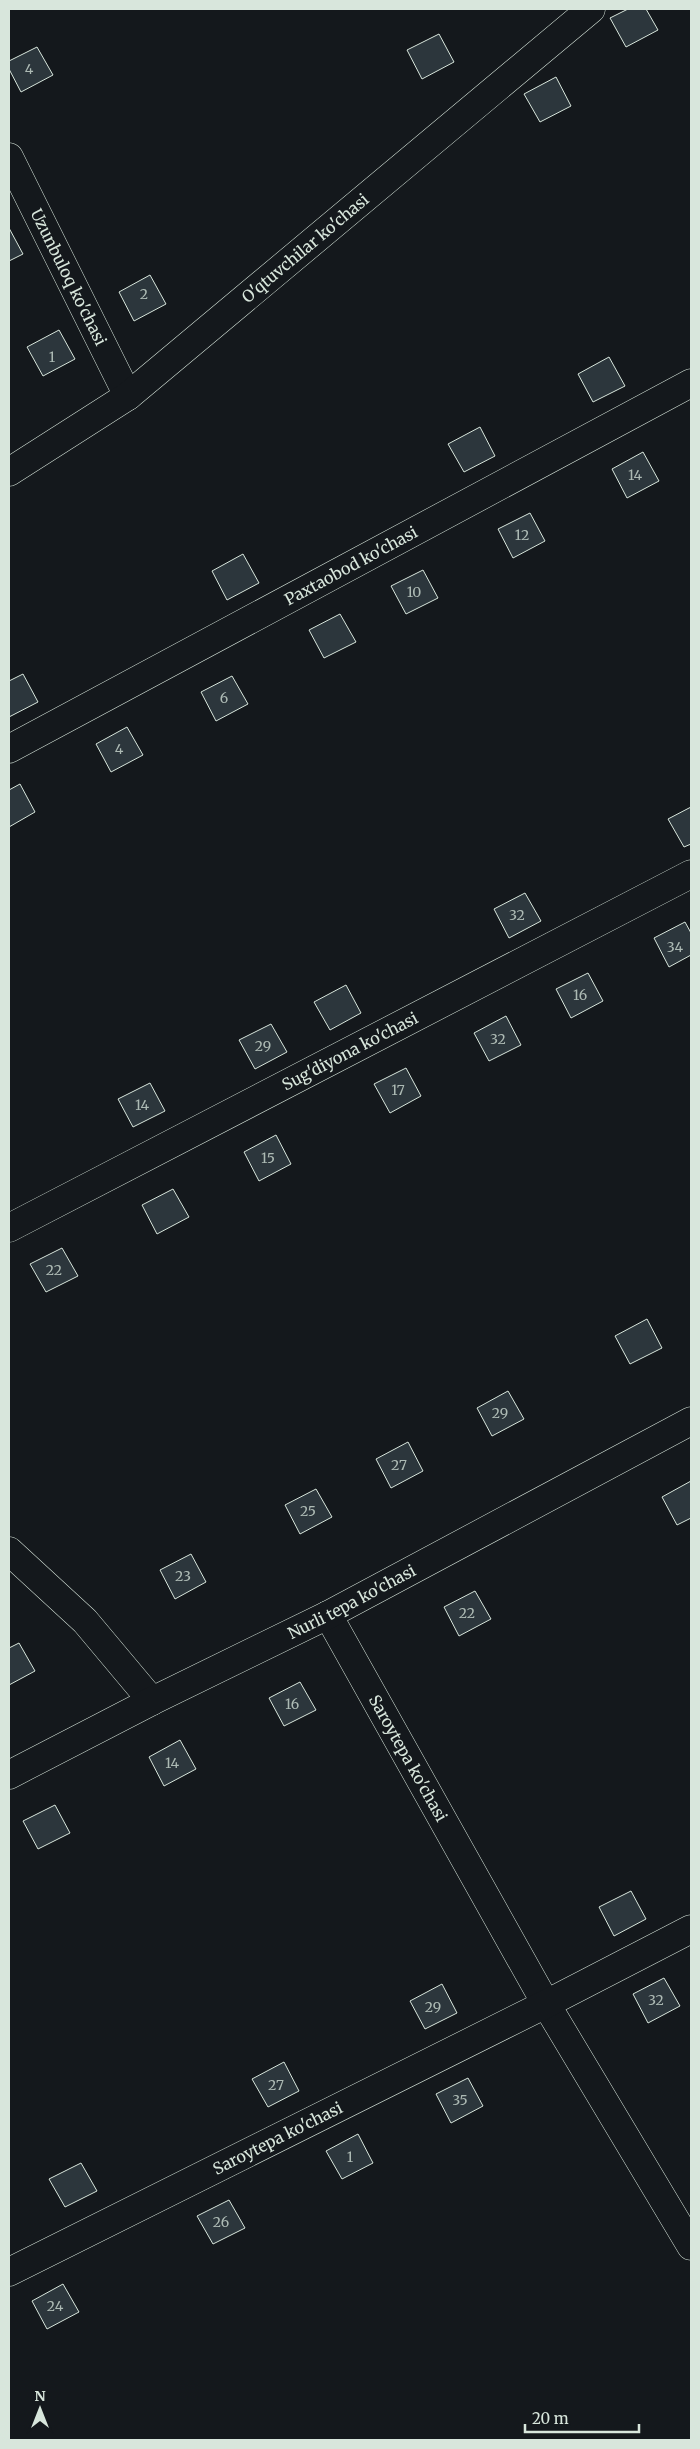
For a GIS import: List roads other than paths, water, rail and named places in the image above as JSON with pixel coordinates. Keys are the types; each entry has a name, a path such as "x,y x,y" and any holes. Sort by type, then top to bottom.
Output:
{"street":[{"name":"O'qtuvchilar ko'chasi","path":"9,472 128,396 591,9"},
{"name":"Uzunbuloq ko'chasi","path":"9,157 128,396"},
{"name":"Paxtaobod ko'chasi","path":"9,749 691,383"},
{"name":"Sug'diyona ko'chasi","path":"9,1228 691,874"},
{"name":"Nurli tepa ko'chasi","path":"9,1775 152,1701 328,1615 691,1422"},
{"path":"9,1551 84,1621 152,1701"},
{"name":"Saroytepa ko'chasi","path":"328,1615 546,2004 691,2246"},
{"name":"Saroytepa ko'chasi","path":"9,2272 546,2004 691,1929"}]}
